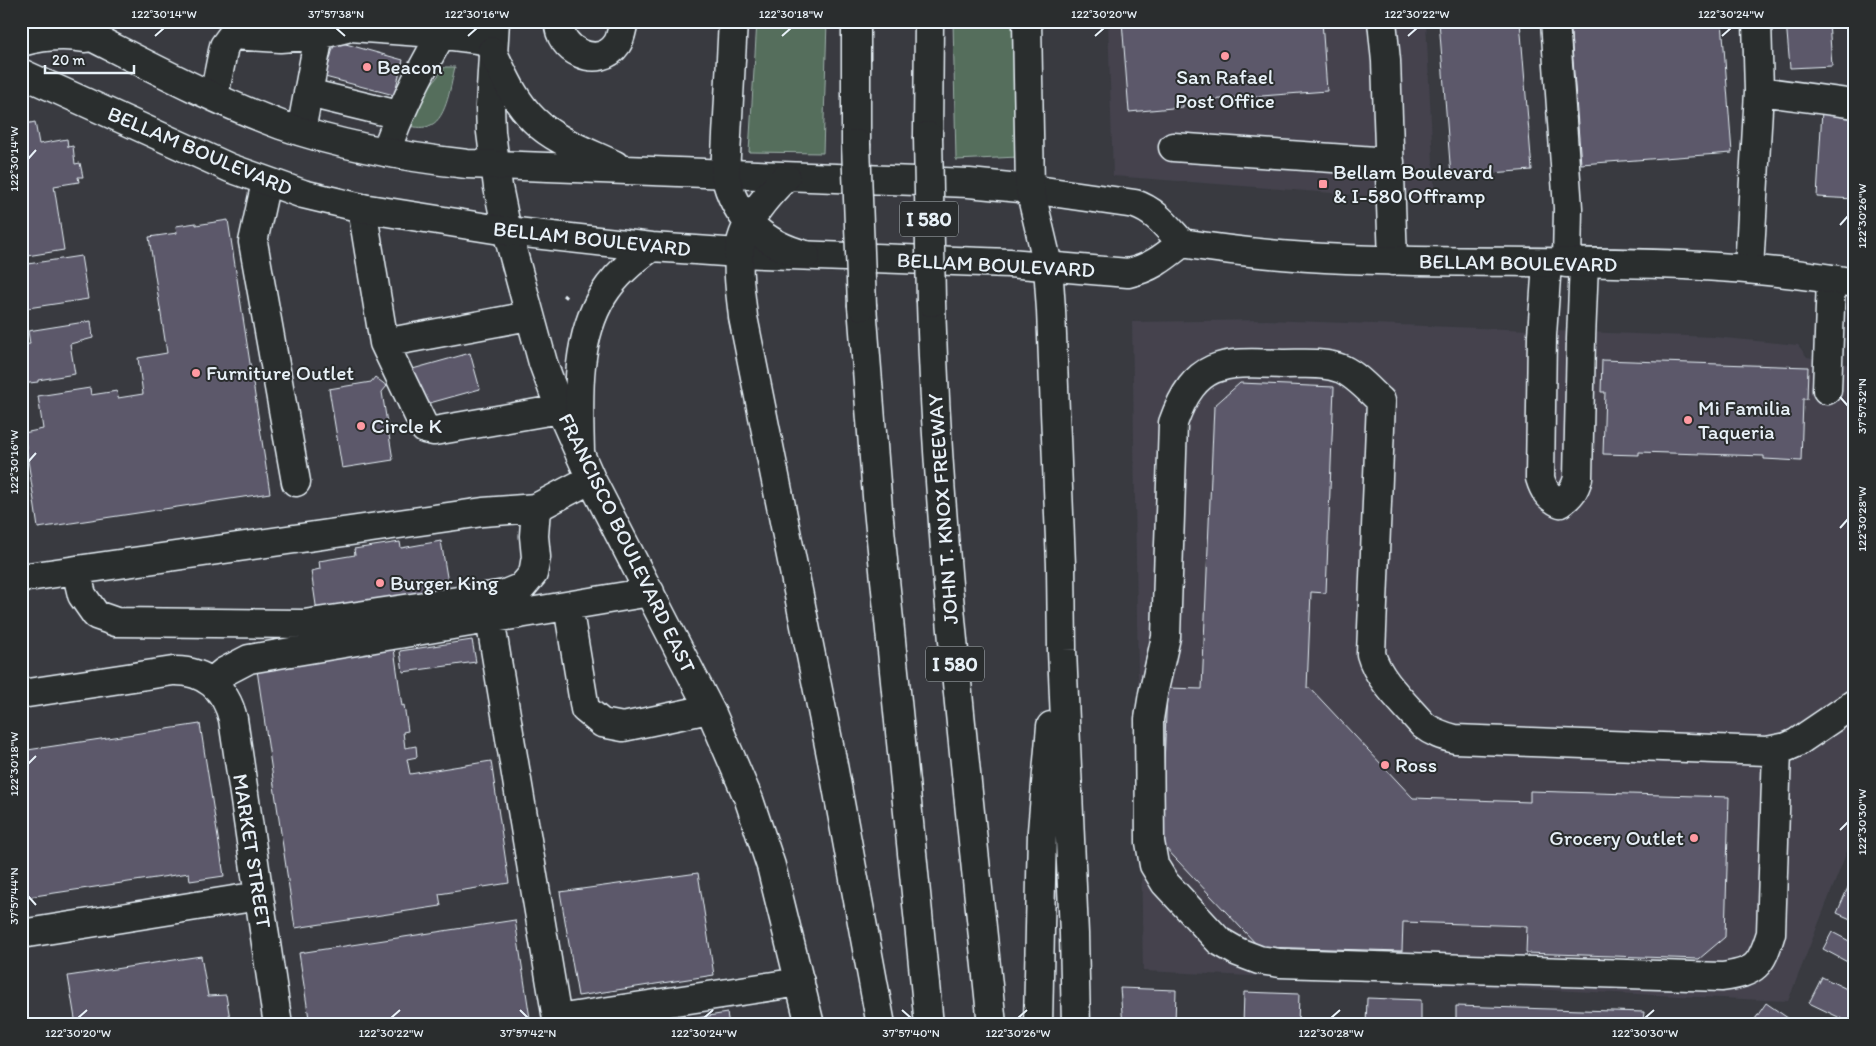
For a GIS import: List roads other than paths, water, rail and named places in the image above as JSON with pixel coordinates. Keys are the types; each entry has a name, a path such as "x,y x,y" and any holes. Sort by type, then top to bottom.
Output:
{"main road":[{"path":"60,21 256,115 301,131 386,152 445,161 495,164 969,184 1030,189 1101,198 1148,208 1160,218 1182,243"},
{"path":"559,21 559,28 564,38 574,50 583,56 595,57 607,53 617,44 624,21"},
{"path":"734,21 725,174 733,199 749,224 770,241 794,252 806,255"},
{"path":"856,21 856,144 862,306 879,519 929,1025"},
{"name":"JOHN T. KNOX FREEWAY","path":"929,21 928,136 935,416 944,546 992,1025"},
{"path":"1027,21 1030,189 1048,266 1061,565 1062,650 1076,1025"},
{"path":"1382,21 1386,61 1393,260"},
{"path":"1555,21 1568,208 1566,263 1578,478 1575,489 1568,498 1560,503 1550,498 1543,489 1540,478 1542,335 1566,263"},
{"path":"1749,269 1760,91 1757,21"},
{"path":"214,96 224,46 232,36 280,38 319,35 351,27 493,38 510,87 534,121 556,136 623,169"},
{"path":"301,131 319,35"},
{"path":"386,152 399,115 417,76 441,35"},
{"path":"21,42 56,36 99,40"},
{"name":"FRANCISCO BOULEVARD EAST","path":"493,38 490,106 495,164 507,232 543,363 560,409 591,479 709,709 759,827 780,901 810,1025"},
{"name":"BELLAM BOULEVARD","path":"21,73 170,142 266,182 318,198 362,208 507,232 652,247 738,253 1048,266 1128,273 1144,270 1157,263 1182,243 1263,254 1321,258 1715,266 1843,281"},
{"path":"1760,91 1855,104"},
{"path":"308,93 399,115"},
{"path":"1173,147 1390,162"},
{"path":"786,177 769,194 744,232 738,253 739,284 743,317 833,764 881,1025"},
{"path":"266,182 253,242 296,482"},
{"path":"362,208 384,343 426,429 434,431 560,409"},
{"path":"580,454 580,378 586,335 603,295 622,271 652,247"},
{"path":"1827,390 1843,281"},
{"path":"384,343 529,316"},
{"path":"1777,750 1771,933 1765,952 1757,966 1740,974 1712,977 1280,962 1259,960 1238,952 1219,941 1165,883 1154,865 1150,842 1150,719 1153,694 1166,637 1173,423 1180,404 1191,385 1206,372 1221,365 1240,363 1327,365 1342,369 1356,378 1381,401 1371,654 1380,674 1423,725 1432,732 1456,739 1750,751 1777,750 1796,743 1855,703"},
{"path":"21,578 483,512 536,508 591,479"},
{"path":"76,570 82,595 96,615 116,622 304,624 505,594 522,587 533,574 536,557 534,536 536,508"},
{"path":"21,694 173,671 194,673 212,682 224,672 249,659 650,592"},
{"path":"568,606 585,708 602,723 623,727 709,709"},
{"path":"490,619 557,1022 800,982"},
{"path":"1038,1025 1042,831 1050,738 1062,650"},
{"name":"MARKET STREET","path":"212,682 220,690 230,709 278,1025"},
{"path":"21,934 259,896"}],"place":[{"name":"San Rafael Post Office","path":"1225,56"},
{"name":"Beacon","path":"367,67"},
{"name":"Bellam Boulevard & I-580 Offramp","path":"1323,184"},
{"name":"Furniture Outlet","path":"196,373"},
{"name":"Mi Familia Taqueria","path":"1688,420"},
{"name":"Circle K","path":"361,426"},
{"name":"Burger King","path":"380,583"},
{"name":"Ross","path":"1385,765"},
{"name":"Grocery Outlet","path":"1694,838"}]}
